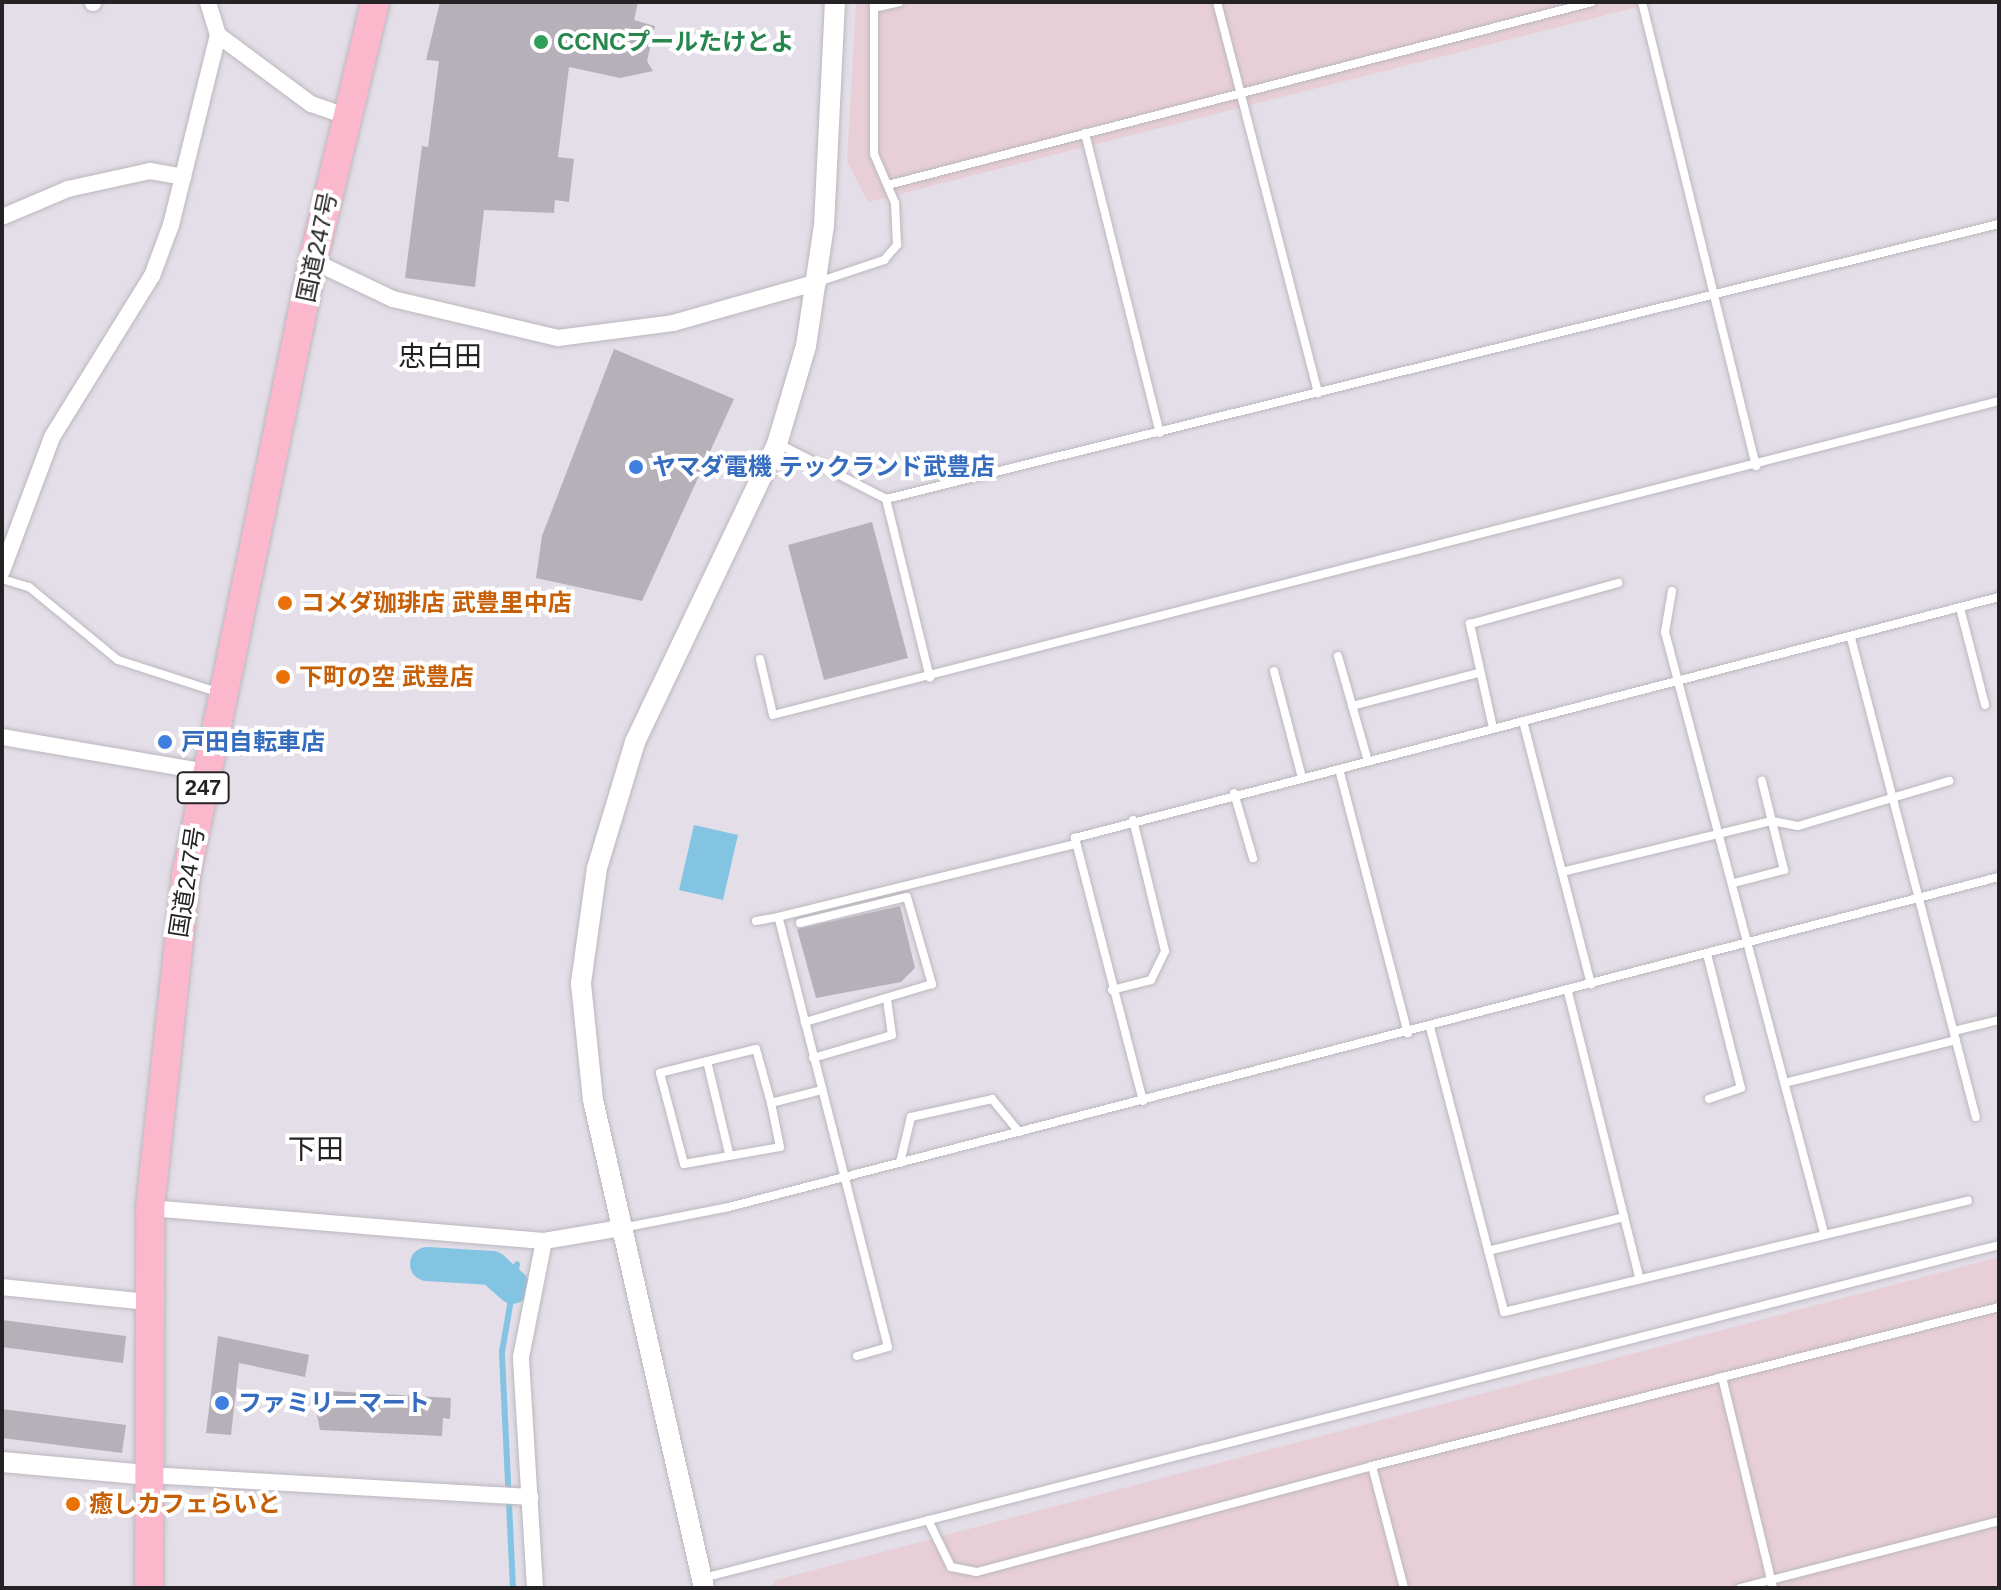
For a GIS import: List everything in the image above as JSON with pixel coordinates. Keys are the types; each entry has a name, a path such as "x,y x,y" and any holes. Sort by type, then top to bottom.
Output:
{"highway":[{"name":"国道247号","path":"149,1588 147,1302 150,1208 164,1040 221,694 313,261 375,2"}],"street":[{"path":"703,1583 593,1100 581,983 597,868 635,742 777,444 818,282 835,2"},
{"path":"2,571 52,437 152,276 183,177 218,35 211,4"},
{"path":"218,35 311,104 346,116"},
{"path":"2,217 68,189 150,171 183,177"},
{"path":"313,261 393,299 558,338 673,323 818,282"},
{"path":"2,737 206,772"},
{"path":"150,1208 544,1241 621,1228"},
{"path":"535,1588 525,1497 522,1344 544,1241"},
{"path":"2,1287 147,1302"},
{"path":"2,1462 149,1475 501,1498 525,1497"}],"lane":[{"path":"818,282 884,260 897,245 888,185 874,154 869,102 874,5 899,2"},
{"path":"1217,2 1318,393"},
{"path":"888,185 1592,2"},
{"path":"1642,2 1756,466"},
{"path":"1085,133 1160,433"},
{"path":"777,444 886,499 1999,224"},
{"path":"760,659 773,715 930,678 1999,401"},
{"path":"886,499 930,678"},
{"path":"2,579 29,587 118,660 221,694"},
{"path":"1493,728 1470,624 1618,583"},
{"path":"1672,591 1665,632 1717,834 1751,943 1824,1233"},
{"path":"1143,1101 1075,838 1234,793 1679,683 1999,597"},
{"path":"1960,608 1985,705"},
{"path":"1851,638 1976,1117"},
{"path":"1338,656 1368,761"},
{"path":"1274,671 1302,778"},
{"path":"1352,706 1479,673"},
{"path":"1523,721 1591,984"},
{"path":"1339,769 1408,1033"},
{"path":"1734,883 1784,870 1762,781"},
{"path":"1562,872 1772,821 1798,826 1892,801 1949,781"},
{"path":"1234,793 1253,858"},
{"path":"1112,990 1151,980 1165,951 1133,820"},
{"path":"756,921 1076,844"},
{"path":"621,1228 844,1178 1568,992 1999,877"},
{"path":"800,923 907,897 932,984 805,1022"},
{"path":"778,917 888,1347 857,1356"},
{"path":"1707,954 1741,1088 1709,1099"},
{"path":"1568,992 1639,1277"},
{"path":"813,1058 892,1035 887,999"},
{"path":"1785,1083 1955,1036 1999,1020"},
{"path":"1430,1027 1504,1312 1639,1277 1968,1201"},
{"path":"756,1049 780,1147 743,1159 729,1153 684,1164 660,1073 707,1061 756,1049"},
{"path":"707,1061 729,1153"},
{"path":"771,1103 822,1090"},
{"path":"900,1163 911,1117 992,1099 1019,1132"},
{"path":"1488,1251 1624,1217"},
{"path":"703,1583 928,1520 1999,1245"},
{"path":"928,1520 951,1567 977,1572 1372,1466 1999,1307"},
{"path":"1722,1377 1772,1585"},
{"path":"1372,1466 1404,1588"},
{"path":"1740,1588 1772,1585 1999,1521"}],"shaded area":[{"path":"856,2 1657,2 868,202 847,161"},
{"path":"1999,1257 1999,1588 771,1588 776,1580"}],"water":[{"path":"694,825 738,835 723,900 679,890"}],"building":[{"path":"440,2 638,2 634,20 655,26 647,61 653,71 620,78 569,67 558,157 574,159 569,202 555,200 554,213 484,210 475,287 405,278 422,146 428,147 439,61 426,60"},
{"name":"ヤマダ電機 テックランド武豊店","path":"614,349 734,399 642,601 536,578 542,536"},
{"path":"872,522 908,658 824,680 788,545"},
{"path":"900,906 915,968 901,982 816,998 797,929"},
{"path":"2,1320 126,1336 123,1363 2,1347"},
{"path":"218,1336 309,1355 305,1377 239,1363 231,1435 206,1433"},
{"path":"312,1390 451,1398 450,1419 443,1418 442,1436 320,1430"},
{"path":"2,1409 126,1425 122,1453 2,1438"}],"waterway":[{"path":"427,1264 492,1268 513,1287"},
{"path":"513,1588 502,1352 517,1264"}],"place":[{"name":"CCNCプールたけとよ","path":"541,42"},
{"name":"ヤマダ電機 テックランド武豊店","path":"636,467"},
{"name":"コメダ珈琲店 武豊里中店","path":"285,603"},
{"name":"下町の空 武豊店","path":"283,677"},
{"name":"戸田自転車店","path":"165,742"},
{"name":"ファミリーマート","path":"222,1403"},
{"name":"癒しカフェらいと","path":"73,1504"}],"district":[{"name":"忠白田","path":"440,357"},
{"name":"下田","path":"316,1150"}]}
